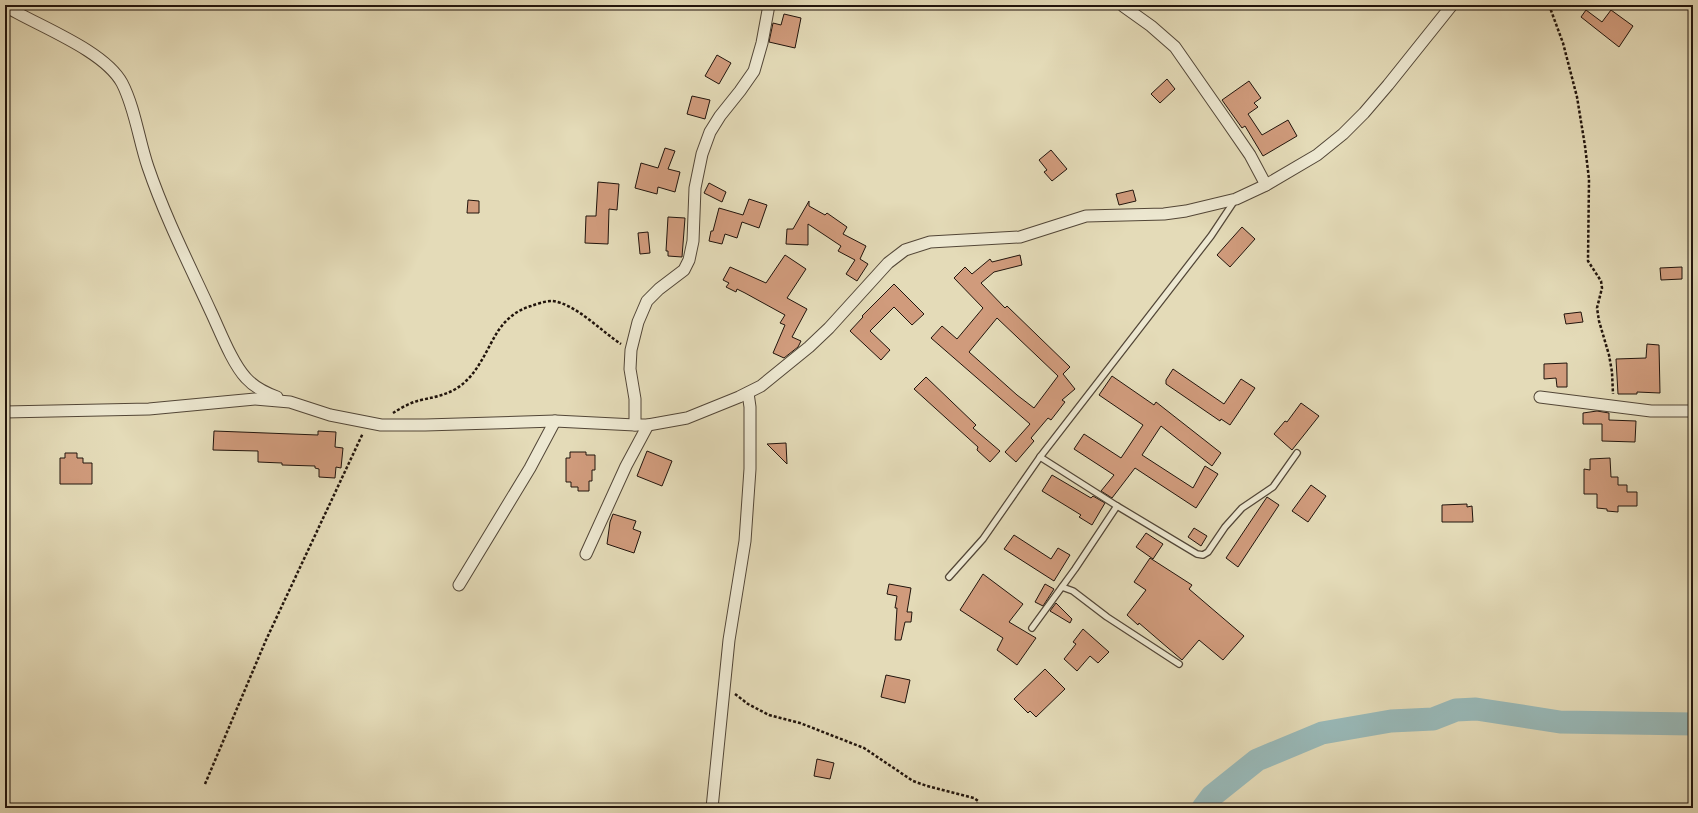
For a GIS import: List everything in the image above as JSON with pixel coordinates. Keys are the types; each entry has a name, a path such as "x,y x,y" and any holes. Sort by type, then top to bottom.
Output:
{"street":[{"path":"635,425 635,399 630,369 631,350 643,309 647,301 659,289 684,270 689,260 693,241 695,188 702,154 710,132 720,116 754,71 762,43 769,5"},
{"path":"5,6 83,47 106,63 122,83 136,122 148,167 176,237 231,354 246,378 265,392 330,415 368,423 425,425 555,421 648,425 686,418 748,393 760,386 809,347 829,328 888,263 906,250 930,242 1020,237 1086,216 1164,214 1207,207 1236,199 1266,185 1317,155 1343,134 1364,113 1388,85 1452,5"},
{"path":"1123,6 1151,26 1175,47 1250,155 1266,185"},
{"path":"712,808 724,685 745,541 750,469 750,407 748,393"},
{"path":"1540,396 1611,407 1651,411 1693,411"},
{"path":"5,412 149,409 255,399 290,402"},
{"path":"459,585 530,468 555,421"},
{"path":"586,554 626,466 648,425"}],"lane":[{"path":"949,577 983,539 1040,457 1211,236 1236,199"},
{"path":"1040,457 1188,549 1197,554 1203,554 1208,552 1225,527 1242,508 1273,488 1297,453"},
{"path":"1032,628 1117,506"},
{"path":"1062,587 1072,591 1107,617 1178,664"}],"path":[{"path":"1549,5 1564,43 1576,97 1584,146 1589,179 1588,261 1601,281 1602,288 1597,308 1612,372 1613,390 1611,407"},
{"path":"381,424 391,415 409,404 444,395 459,387 478,367 505,322 516,312 535,304 552,301 570,308 631,350"},
{"path":"205,784 222,748 266,640 368,423"},
{"path":"724,685 748,704 769,715 800,722 864,748 914,781 926,786 974,798 978,801 977,808"}],"building":[{"path":"1586,10 1602,22 1611,10 1633,26 1619,47 1581,17"},
{"path":"784,14 801,18 795,48 769,42 773,23 781,25"},
{"path":"717,55 731,63 719,84 705,76"},
{"path":"1167,79 1175,89 1160,103 1151,94"},
{"path":"1249,81 1261,98 1254,103 1258,107 1248,114 1262,135 1288,120 1297,136 1263,156 1245,126 1242,128 1222,100"},
{"path":"692,96 710,100 705,119 687,114"},
{"path":"665,148 675,151 668,169 680,172 675,192 658,187 657,194 635,188 641,163 658,168"},
{"path":"1051,150 1067,169 1052,181 1044,172 1047,170 1039,160"},
{"path":"598,182 619,184 617,210 609,209 608,244 585,243 586,216 596,216"},
{"path":"709,183 726,192 722,202 704,193"},
{"path":"1133,190 1136,201 1119,205 1116,194"},
{"path":"749,199 767,205 759,228 742,222 737,238 725,234 722,244 709,241 719,208 743,215"},
{"path":"468,200 479,201 479,213 467,213"},
{"path":"809,201 809,206 825,215 827,213 847,227 843,234 866,246 860,259 868,264 857,281 846,274 855,260 838,251 841,246 808,224 808,245 786,244 787,229 793,229"},
{"path":"668,217 685,218 682,257 668,256 668,251 666,251"},
{"path":"1242,227 1255,239 1230,267 1217,255"},
{"path":"648,232 650,253 640,254 638,233"},
{"path":"785,255 806,269 787,298 807,309 792,337 801,341 798,347 784,358 773,353 785,325 780,323 785,315 737,289 736,292 726,287 729,283 723,280 730,267 766,283"},
{"path":"1020,255 1022,265 994,272 981,283 1005,308 1007,306 1070,367 1063,374 1075,389 1062,400 1065,402 1051,420 1048,418 1031,438 1034,441 1016,462 1005,452 1030,424 931,338 942,326 957,339 983,308 954,278 965,267 972,274 990,259 992,262","holes":["997,318 1058,376 1034,408 1017,395 969,352"]},
{"path":"1682,267 1682,279 1661,280 1660,268"},
{"path":"894,284 924,314 912,325 894,307 870,331 890,350 881,360 850,331 863,317 862,316"},
{"path":"1581,312 1583,322 1566,324 1564,314"},
{"path":"1647,344 1659,345 1660,393 1637,392 1637,394 1618,394 1616,359 1646,358"},
{"path":"1567,363 1567,387 1557,387 1556,378 1544,379 1544,364"},
{"path":"1173,369 1224,404 1241,379 1255,388 1230,425 1221,419 1220,421 1166,384 1166,380"},
{"path":"1112,376 1154,405 1156,402 1221,453 1212,466 1161,426 1142,455 1193,488 1205,466 1218,474 1196,508 1135,468 1112,498 1101,491 1114,475 1074,449 1084,434 1121,458 1143,425 1099,395"},
{"path":"926,377 976,425 973,428 1000,451 990,462 977,450 978,447 914,389"},
{"path":"1301,403 1319,416 1292,450 1274,434 1285,421 1287,422"},
{"path":"1597,411 1609,413 1609,420 1636,421 1635,442 1602,441 1602,424 1583,424 1583,413"},
{"path":"214,431 318,435 318,431 336,432 335,447 343,448 341,468 336,467 335,478 319,477 319,469 315,468 315,466 282,465 282,463 258,462 258,451 213,450"},
{"path":"786,443 787,464 767,444"},
{"path":"647,451 672,461 662,486 637,476"},
{"path":"570,452 586,452 586,455 595,455 595,470 592,470 592,481 589,481 589,491 578,491 578,487 571,487 571,482 566,482 566,458 570,458"},
{"path":"65,453 77,453 77,458 83,458 83,463 92,463 92,484 60,484 60,458 65,458"},
{"path":"1610,458 1611,477 1618,477 1618,485 1627,485 1627,492 1637,492 1637,506 1618,506 1618,512 1607,511 1607,509 1597,508 1597,494 1584,494 1584,469 1590,470 1590,459"},
{"path":"1052,475 1091,498 1093,496 1105,503 1092,525 1079,517 1081,515 1042,491"},
{"path":"1311,485 1326,496 1308,522 1292,511"},
{"path":"1267,497 1279,505 1238,567 1226,558"},
{"path":"1467,504 1467,507 1472,506 1473,522 1442,522 1442,505"},
{"path":"613,514 636,521 633,529 641,532 634,553 607,544 610,522"},
{"path":"1194,528 1207,536 1201,546 1188,537"},
{"path":"1146,533 1163,544 1153,559 1136,547"},
{"path":"1014,535 1051,559 1058,548 1070,555 1054,581 1004,549"},
{"path":"1150,558 1192,585 1189,589 1244,636 1223,660 1199,640 1182,660 1139,623 1138,625 1127,615 1146,590 1134,582"},
{"path":"983,574 1023,604 1009,622 1036,638 1017,665 997,650 1003,638 960,610"},
{"path":"889,584 911,588 907,612 912,612 911,622 905,622 901,640 895,640 897,608 895,608 897,596 887,594"},
{"path":"1045,584 1054,589 1043,606 1035,602"},
{"path":"1056,603 1072,619 1070,623 1050,611"},
{"path":"1083,629 1109,652 1098,663 1090,656 1077,671 1064,659 1076,644 1073,642"},
{"path":"1045,669 1065,689 1036,717 1030,711 1028,713 1014,699"},
{"path":"886,675 910,680 905,703 881,697"},
{"path":"817,759 834,763 830,779 814,776"}],"waterway":[{"path":"1203,808 1212,796 1257,760 1322,733 1391,721 1433,719 1456,710 1476,709 1560,722 1693,724"}]}
